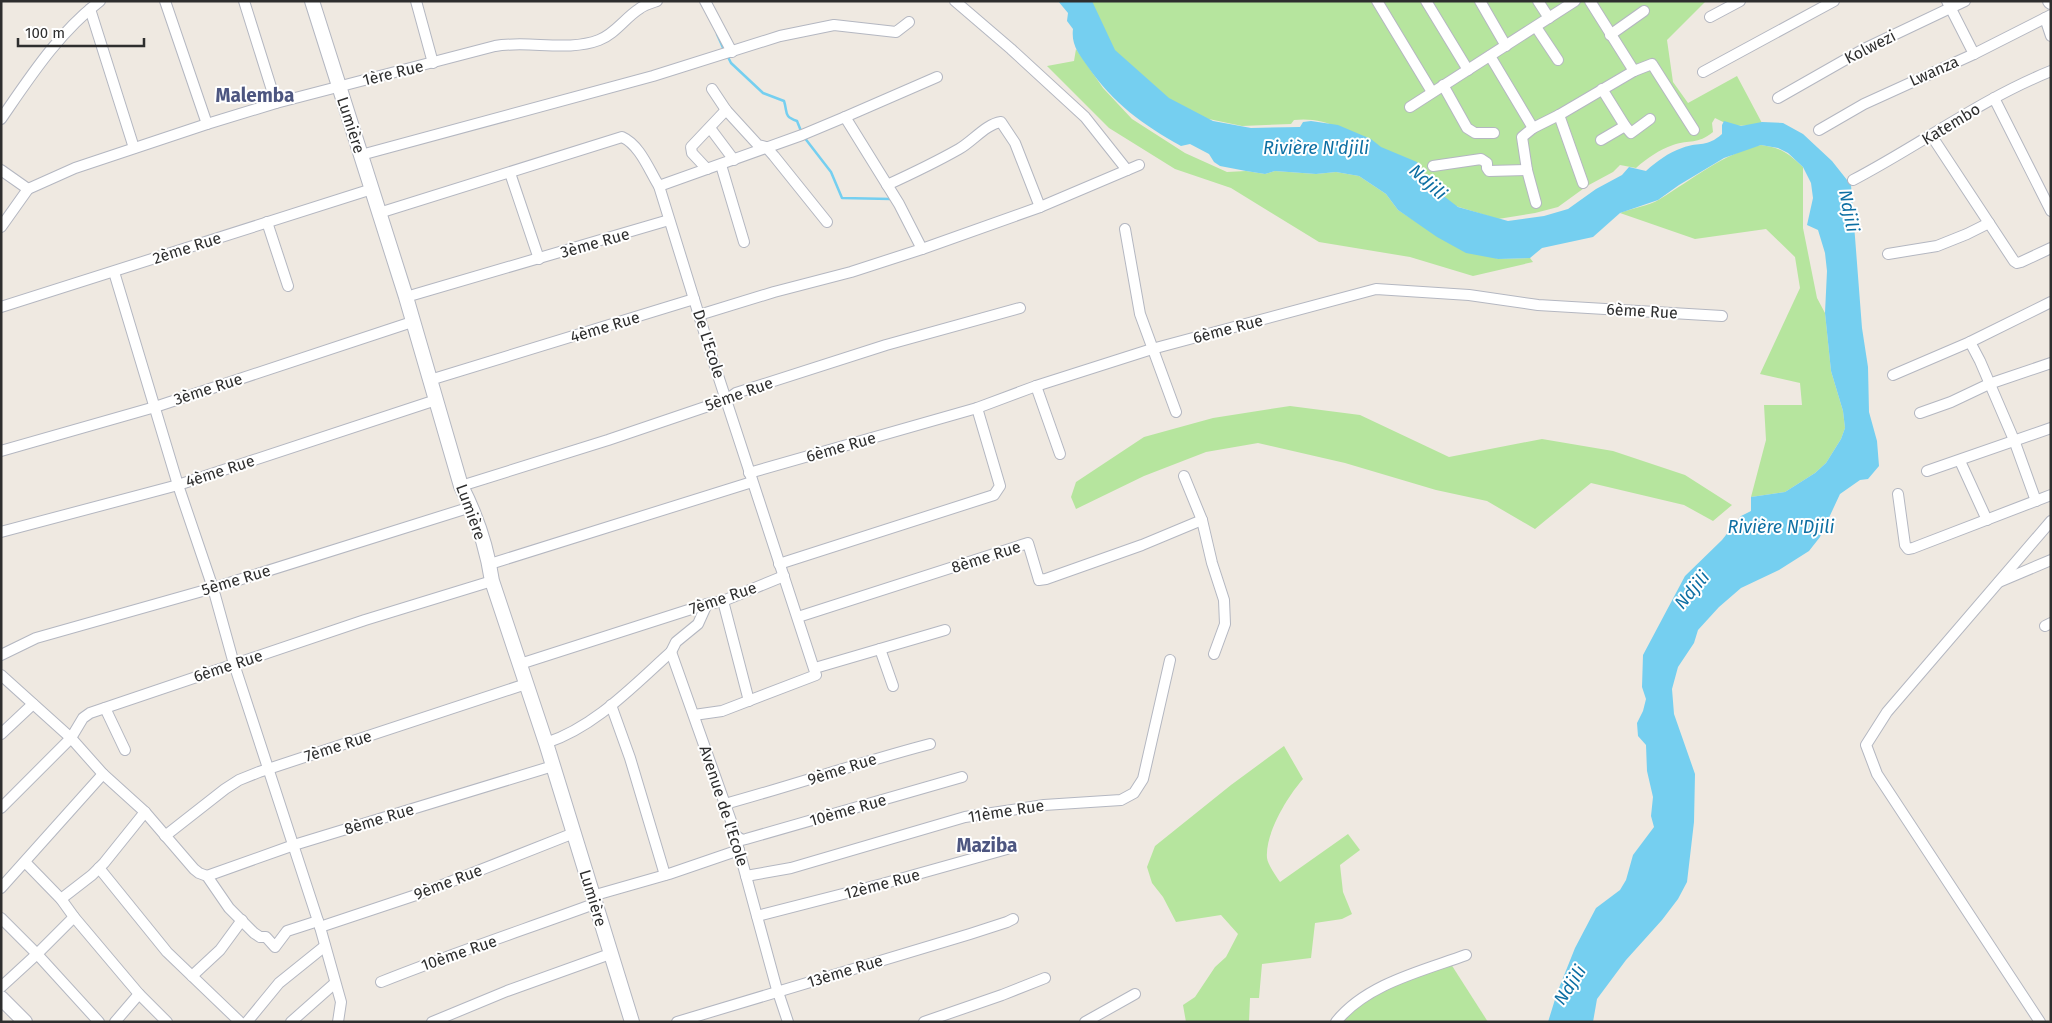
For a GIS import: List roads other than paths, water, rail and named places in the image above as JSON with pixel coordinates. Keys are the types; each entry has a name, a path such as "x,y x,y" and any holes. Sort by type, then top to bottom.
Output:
{"street":[{"path":"1,119 40,62 90,9 100,1"},
{"path":"165,1 206,124"},
{"path":"244,1 276,103"},
{"name":"Lumière","path":"312,1 406,297 461,486 471,506 490,564 492,581 546,743 632,1022"},
{"path":"416,1 433,63"},
{"name":"1ère Rue","path":"28,189 75,168 206,124 338,86 510,44 574,44 594,41 609,34 639,8 656,1"},
{"path":"705,1 727,54"},
{"path":"954,1 1011,49 1085,117 1127,170"},
{"path":"1376,1 1432,92"},
{"path":"1426,1 1468,70"},
{"path":"1480,1 1506,46"},
{"path":"1538,1 1549,18"},
{"path":"1410,107 1575,1"},
{"path":"1590,1 1634,71"},
{"path":"1703,72 1834,1"},
{"name":"Kolwezi","path":"1778,98 1864,49 1949,5 1965,1"},
{"path":"1710,17 1732,3"},
{"path":"1949,5 1974,54"},
{"path":"90,9 134,148"},
{"path":"1610,35 1644,11"},
{"path":"2048,17 2051,36"},
{"name":"Lwanza","path":"1819,130 1864,104 1974,54 2048,17"},
{"path":"360,155 644,78 727,54 780,36 834,24 896,32 908,22"},
{"path":"1536,27 1558,60"},
{"path":"1490,56 1536,127"},
{"path":"1536,203 1522,137 1536,127 1634,71 1652,64 1694,130"},
{"name":"Katembo","path":"1853,180 1994,98 2028,80 2051,71"},
{"path":"659,186 734,160 937,77"},
{"path":"1443,85 1467,128 1475,133 1494,133"},
{"path":"712,89 726,110 758,145 766,147 827,222"},
{"path":"1602,90 1631,133 1650,119"},
{"path":"1994,98 2051,211"},
{"path":"708,169 690,150 726,110"},
{"path":"1559,115 1583,183"},
{"path":"844,116 899,204 922,249"},
{"path":"887,185 941,159 962,147 994,124 1002,122 1015,143 1040,207"},
{"path":"1601,140 1625,126"},
{"path":"710,128 734,160"},
{"path":"1931,135 2017,263 2051,248"},
{"name":"De L'Ecole","path":"510,173 622,137 636,149 659,186 726,400 815,672"},
{"path":"1433,166 1481,159 1487,163 1489,171 1528,170"},
{"path":"721,165 744,242"},
{"path":"699,315 774,292 851,272 922,249 1040,207 1139,165"},
{"path":"1,170 28,189 1,227"},
{"path":"379,213 510,173 539,259"},
{"name":"2ème Rue","path":"1,306 114,272 372,189"},
{"name":"3ème Rue","path":"406,297 669,220"},
{"path":"267,222 288,286"},
{"path":"1888,254 1937,246 1989,223"},
{"path":"1125,229 1140,314 1176,412"},
{"path":"114,272 178,485 213,588 234,664 319,924 341,1002 338,1022"},
{"name":"6ème Rue","path":"490,564 751,477 977,408 1036,386 1152,349 1376,289 1469,295 1538,305 1722,316"},
{"name":"4ème Rue","path":"430,380 694,299"},
{"path":"1893,374 1970,342 2051,302"},
{"name":"5ème Rue","path":"461,486 608,440 726,400 736,393 877,348 1020,308"},
{"name":"3ème Rue","path":"1,451 155,407 412,322"},
{"path":"1970,342 2014,440 2036,501"},
{"path":"1920,413 1989,384 2051,363"},
{"path":"1036,386 1060,454"},
{"name":"4ème Rue","path":"1,532 178,485 436,400"},
{"path":"779,564 994,495 998,491 999,481 977,408"},
{"path":"1927,472 2051,428"},
{"path":"1960,461 1987,520"},
{"path":"1184,476 1202,520 1212,563 1224,600 1225,624 1214,654"},
{"path":"1898,494 1904,545 1908,548 1913,548 2051,494"},
{"name":"5ème Rue","path":"1,655 36,638 213,588 471,506"},
{"name":"8ème Rue","path":"798,617 1028,543 1039,580 1046,579 1142,545 1202,520"},
{"path":"2040,1022 1876,774 1866,745 1887,712 2051,521"},
{"path":"1996,583 2051,560"},
{"name":"7ème Rue","path":"520,664 708,604 723,601 784,576"},
{"name":"6ème Rue","path":"1,808 71,738 83,718 90,713 365,620 492,581"},
{"path":"723,601 749,701"},
{"path":"546,743 564,737 583,727 672,652 676,642 698,624 708,604"},
{"path":"694,715 722,711 815,672 880,649 944,630"},
{"path":"880,649 893,686"},
{"name":"Avenue de l'Ecole","path":"672,652 735,835 788,1022"},
{"name":"11ème Rue","path":"746,876 791,868 965,817 1044,804 1121,800 1134,793 1143,779 1170,660"},
{"path":"1,675 71,738 103,774 145,812 199,873 207,876 223,902 242,920 220,950 192,976"},
{"name":"7ème Rue","path":"165,836 239,780 526,684"},
{"path":"1,734 33,704"},
{"path":"610,705 630,758 665,875"},
{"path":"105,708 125,750"},
{"name":"9ème Rue","path":"725,804 788,787 864,761 930,744"},
{"name":"8ème Rue","path":"207,876 294,845 553,766"},
{"path":"1,888 103,774"},
{"name":"10ème Rue","path":"735,835 742,840 746,839 962,777"},
{"path":"61,899 99,868 145,812"},
{"name":"9ème Rue","path":"242,920 260,938 266,937 275,947 287,932 422,893 574,834"},
{"name":"12ème Rue","path":"757,916 1007,849"},
{"name":"10ème Rue","path":"381,982 455,953 502,938 593,900 739,850"},
{"path":"25,862 61,899 139,994 167,1022"},
{"path":"99,868 167,952 240,1022"},
{"path":"1,987 74,917"},
{"path":"1,918 37,954 99,1022"},
{"name":"13ème Rue","path":"677,1022 970,934 1013,919"},
{"path":"247,1022 279,983 325,946"},
{"path":"432,1022 507,991 610,954"},
{"path":"1336,1022 1366,996 1400,980 1466,955"},
{"path":"924,1022 1045,978"},
{"path":"291,1022 335,983"},
{"path":"116,1022 139,994"},
{"path":"1085,1022 1134,994"},
{"path":"1,998 24,1022"}],"water":[{"path":"1058,1 1092,1 1115,50 1169,98 1213,121 1251,128 1300,127 1303,122 1311,121 1338,125 1371,139 1381,147 1417,162 1432,187 1458,207 1508,221 1544,216 1568,209 1596,189 1622,175 1629,167 1646,171 1677,150 1712,141 1722,134 1724,121 1741,126 1762,122 1783,123 1803,134 1832,161 1851,185 1862,328 1868,367 1869,412 1877,441 1879,466 1868,479 1860,480 1840,494 1820,537 1809,551 1779,570 1741,588 1719,607 1698,630 1694,643 1678,667 1672,689 1674,714 1695,774 1694,822 1687,882 1678,899 1662,920 1626,960 1597,999 1593,1022 1548,1022 1575,948 1596,908 1620,890 1626,880 1633,855 1654,827 1651,816 1653,797 1647,771 1646,745 1638,736 1637,723 1646,699 1642,687 1643,655 1685,576 1722,540 1741,516 1751,511 1751,497 1785,492 1815,473 1826,463 1841,439 1845,428 1843,411 1831,371 1825,313 1827,271 1825,253 1818,230 1807,225 1813,198 1811,183 1803,167 1788,153 1778,148 1761,145 1724,158 1658,200 1620,213 1593,237 1542,248 1530,258 1498,259 1466,253 1437,237 1398,210 1386,194 1359,176 1336,172 1316,174 1275,171 1265,174 1220,166 1214,162 1209,154 1190,144 1181,146 1167,138 1141,121 1118,102 1098,80 1076,49 1073,40 1073,29 1067,21 1068,13"}],"waterway":[{"path":"717,34 724,50"},
{"path":"727,55 731,63 763,93 784,101 788,116 797,121 801,131"},
{"path":"804,137 831,172 842,198 891,199"}],"district":[{"name":"Malemba","path":"255,95"},
{"name":"Maziba","path":"987,845"}],"water label":[{"name":"Rivière N'djili","path":"1316,148"},
{"name":"Ndjili","path":"1428,182"},
{"name":"Ndjili","path":"1849,211"},
{"name":"Rivière N'Djili","path":"1781,527"},
{"name":"Ndjili","path":"1692,590"},
{"name":"Ndjili","path":"1570,985"}]}
